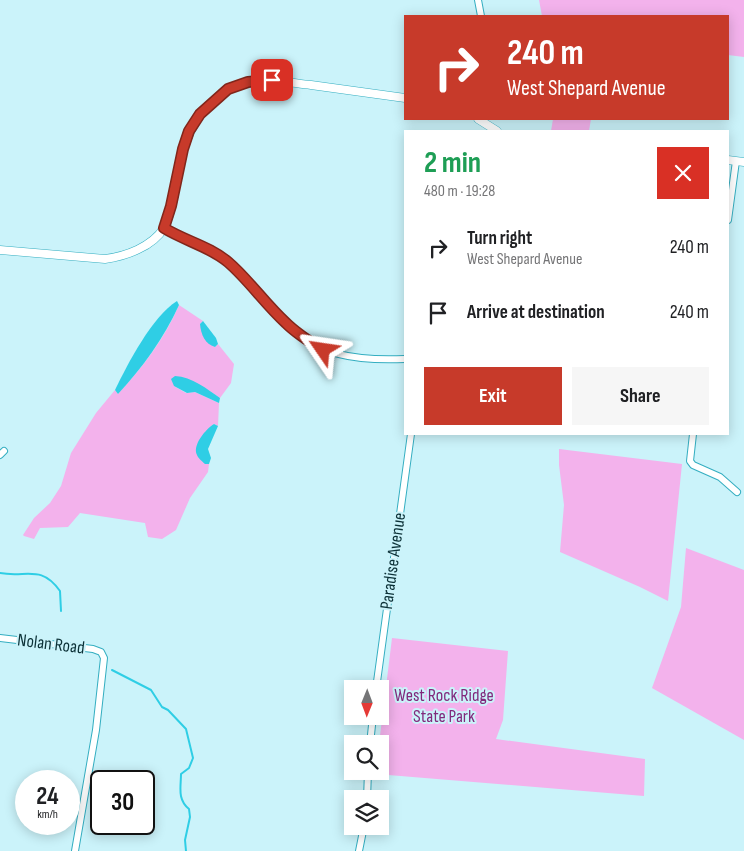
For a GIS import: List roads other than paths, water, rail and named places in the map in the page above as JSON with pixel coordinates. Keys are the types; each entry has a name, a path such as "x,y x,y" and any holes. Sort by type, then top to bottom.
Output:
{"street":[{"path":"478,0 480,15"},
{"path":"0,250 105,259 122,257 152,240 164,228 189,131 200,114 228,89 248,82 272,80 404,98"},
{"path":"480,120 495,130"},
{"path":"729,215 740,161"},
{"path":"164,228 221,257 256,290 284,322 323,350 356,359 404,359"},
{"name":"Paradise Avenue","path":"377,680 411,435"},
{"path":"693,435 690,461 693,465 720,477 737,492"},
{"name":"Nolan Road","path":"0,638 93,649 101,652 104,658 101,696 75,851"},
{"path":"359,851 362,835"}],"water":[{"path":"177,301 179,305 160,341 118,394 115,390 142,341 159,318"},
{"path":"203,321 216,338 218,344 215,347 206,341 201,332 200,324"},
{"path":"175,376 193,381 205,387 220,398 219,403 195,392 187,393 174,386 171,379"},
{"path":"214,424 218,426 208,449 211,458 209,464 205,464 198,456 196,447 204,433"}],"waterway":[{"path":"0,573 33,574 46,578 60,591 61,611"},
{"path":"112,670 151,690 162,707 168,710 186,729 193,758 189,768 181,774 181,797 189,809 190,817 185,840 186,851"}],"park label":[{"name":"West Rock Ridge State Park","path":"444,705"}]}
